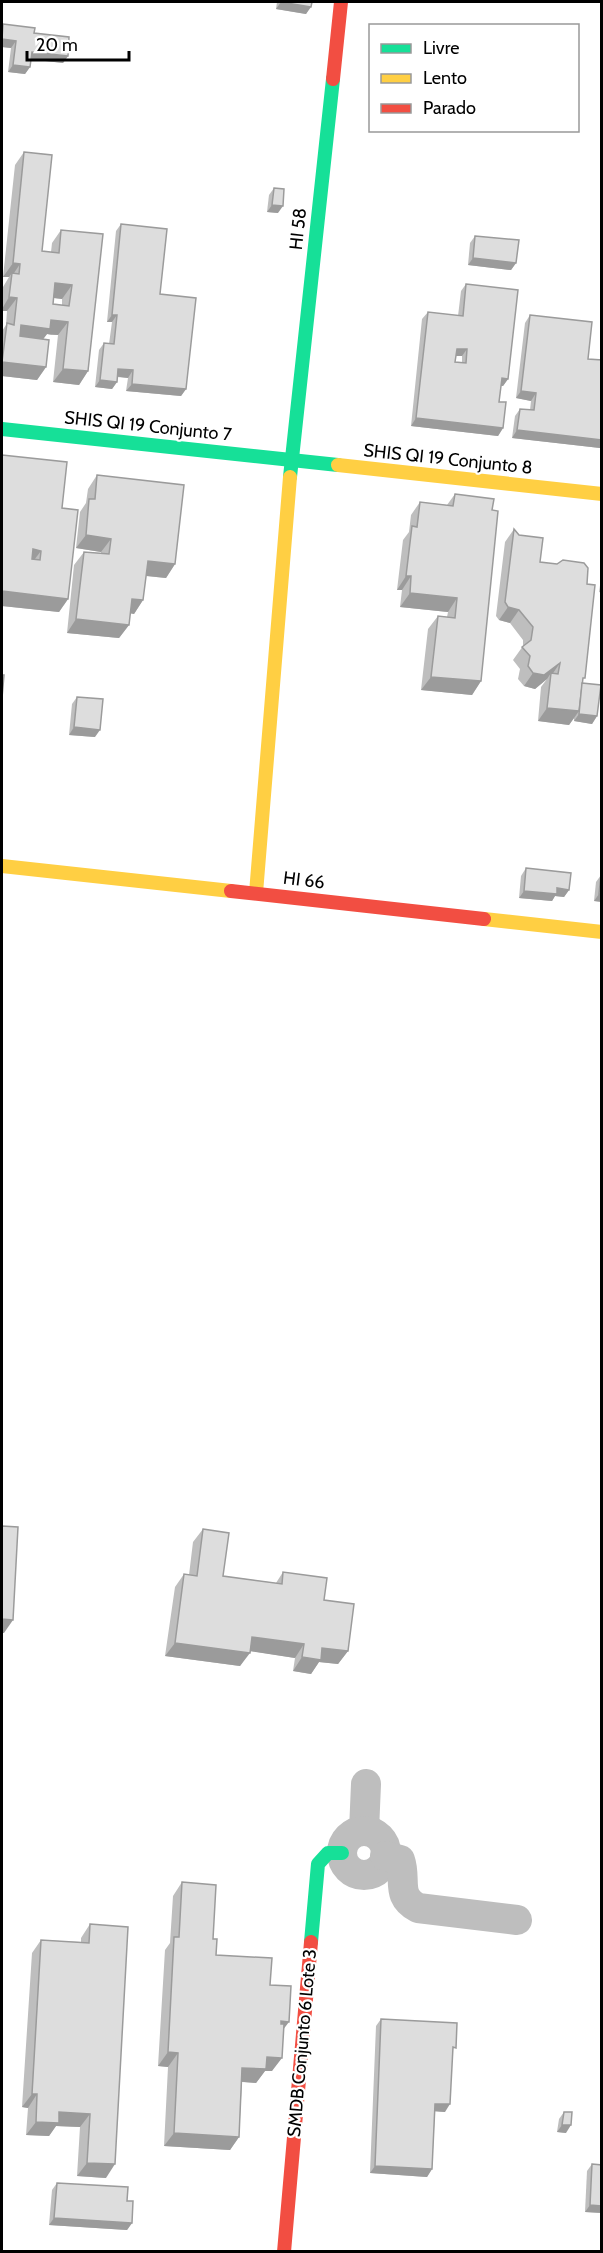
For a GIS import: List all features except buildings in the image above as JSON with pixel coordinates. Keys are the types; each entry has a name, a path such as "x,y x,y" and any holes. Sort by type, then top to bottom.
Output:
{"street":[{"name":"HI 58","path":"256,893 291,460 341,2"},
{"name":"SHIS QI 19 Conjunto 7","path":"2,429 291,460"},
{"name":"SHIS QI 19 Conjunto 8","path":"291,460 602,494"},
{"name":"HI 66","path":"2,866 602,932"},
{"path":"342,1853 343,1861 349,1870 361,1875 369,1875 380,1868 385,1856 386,1852 380,1838 364,1831 366,1785"},
{"name":"SMDB Conjunto 6 Lote 3","path":"284,2252 318,1864 328,1853 342,1853 343,1845 348,1838 364,1831"},
{"path":"385,1856 400,1860 403,1892 412,1905 418,1908 517,1920"}],"traffic: fast":[{"path":"290,477 333,79"},
{"path":"2,429 338,465"},
{"path":"311,1942 318,1864 328,1853 342,1853"}],"traffic: slow":[{"path":"338,465 602,494"},
{"path":"256,893 290,477"},
{"path":"2,866 231,891"},
{"path":"484,919 602,932"}],"traffic: jam":[{"path":"333,79 341,2"},
{"path":"231,891 484,919"},
{"path":"284,2252 311,1942"}]}
